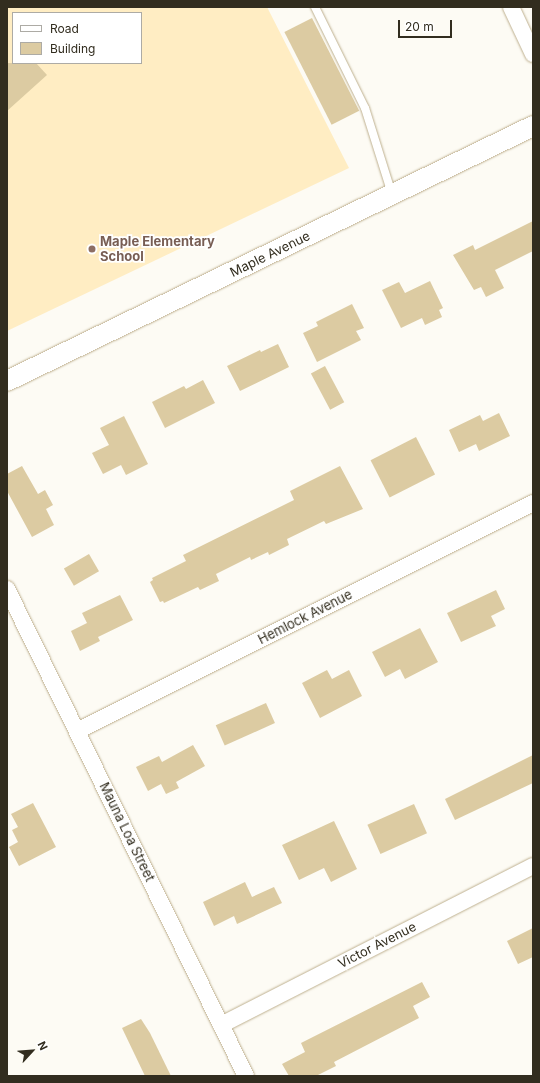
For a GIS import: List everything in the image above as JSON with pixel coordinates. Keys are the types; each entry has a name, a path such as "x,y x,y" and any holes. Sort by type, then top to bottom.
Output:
{"street":[{"path":"511,7 533,54"},
{"name":"Maple Avenue","path":"7,381 533,126"},
{"name":"Hemlock Avenue","path":"77,731 533,503"},
{"name":"Mauna Loa Street","path":"7,589 246,1076"},
{"name":"Victor Avenue","path":"221,1025 533,866"}],"lane":[{"path":"315,7 365,108 392,195"}],"shaded area":[{"name":"Maple Elementary School","path":"7,7 267,7 349,168 7,331"}],"building":[{"path":"312,18 359,111 332,125 284,32"},
{"path":"7,63 37,64 47,75 7,111"},
{"path":"533,221 533,251 495,270 504,288 486,297 481,287 474,290 453,255 473,245 475,250"},
{"path":"430,281 443,308 439,310 442,317 425,325 422,318 401,328 382,290 399,282 405,293"},
{"path":"352,304 364,328 356,331 361,340 317,362 303,333 318,326 316,322"},
{"path":"278,344 289,367 240,391 227,366 260,350 261,352"},
{"path":"325,366 344,402 330,410 311,374"},
{"path":"203,380 215,403 165,428 152,402 184,386 186,389"},
{"path":"499,413 510,436 479,451 476,444 459,452 449,430 480,415 483,421"},
{"path":"124,416 148,464 126,475 121,465 103,474 92,453 109,445 100,428"},
{"path":"416,437 435,474 390,498 371,460"},
{"path":"22,466 38,494 45,490 53,505 46,509 54,525 32,537 7,491 7,474"},
{"path":"340,466 363,509 326,524 324,521 287,539 289,545 269,555 268,552 251,560 250,557 216,574 219,581 200,590 198,587 164,603 163,601 160,602 150,582 153,580 152,578 186,561 183,555 294,500 290,491"},
{"path":"89,554 99,571 74,586 64,568"},
{"path":"496,590 505,609 491,616 496,626 461,642 447,613"},
{"path":"120,595 133,620 98,637 100,641 80,651 71,631 87,623 82,613"},
{"path":"420,628 438,662 405,679 400,669 385,677 372,652"},
{"path":"327,670 332,679 349,670 362,696 320,718 302,683"},
{"path":"266,703 275,723 225,745 216,725"},
{"path":"193,745 205,766 176,782 179,788 166,794 161,784 148,791 136,767 159,756 162,762"},
{"path":"533,755 533,783 455,820 445,799"},
{"path":"33,803 56,847 19,866 9,847 18,842 12,830 18,827 11,814"},
{"path":"414,804 427,833 380,854 367,825"},
{"path":"334,821 357,869 331,882 324,868 299,880 282,845"},
{"path":"245,882 252,897 274,887 282,903 237,924 234,916 214,926 203,902"},
{"path":"533,928 533,957 518,964 507,941"},
{"path":"422,982 430,997 413,1006 419,1018 334,1062 336,1066 316,1076 289,1076 282,1064 305,1052 301,1043"},
{"path":"141,1019 150,1033 171,1076 145,1076 122,1028"}],"place":[{"name":"Maple Elementary School","path":"92,249"}]}
